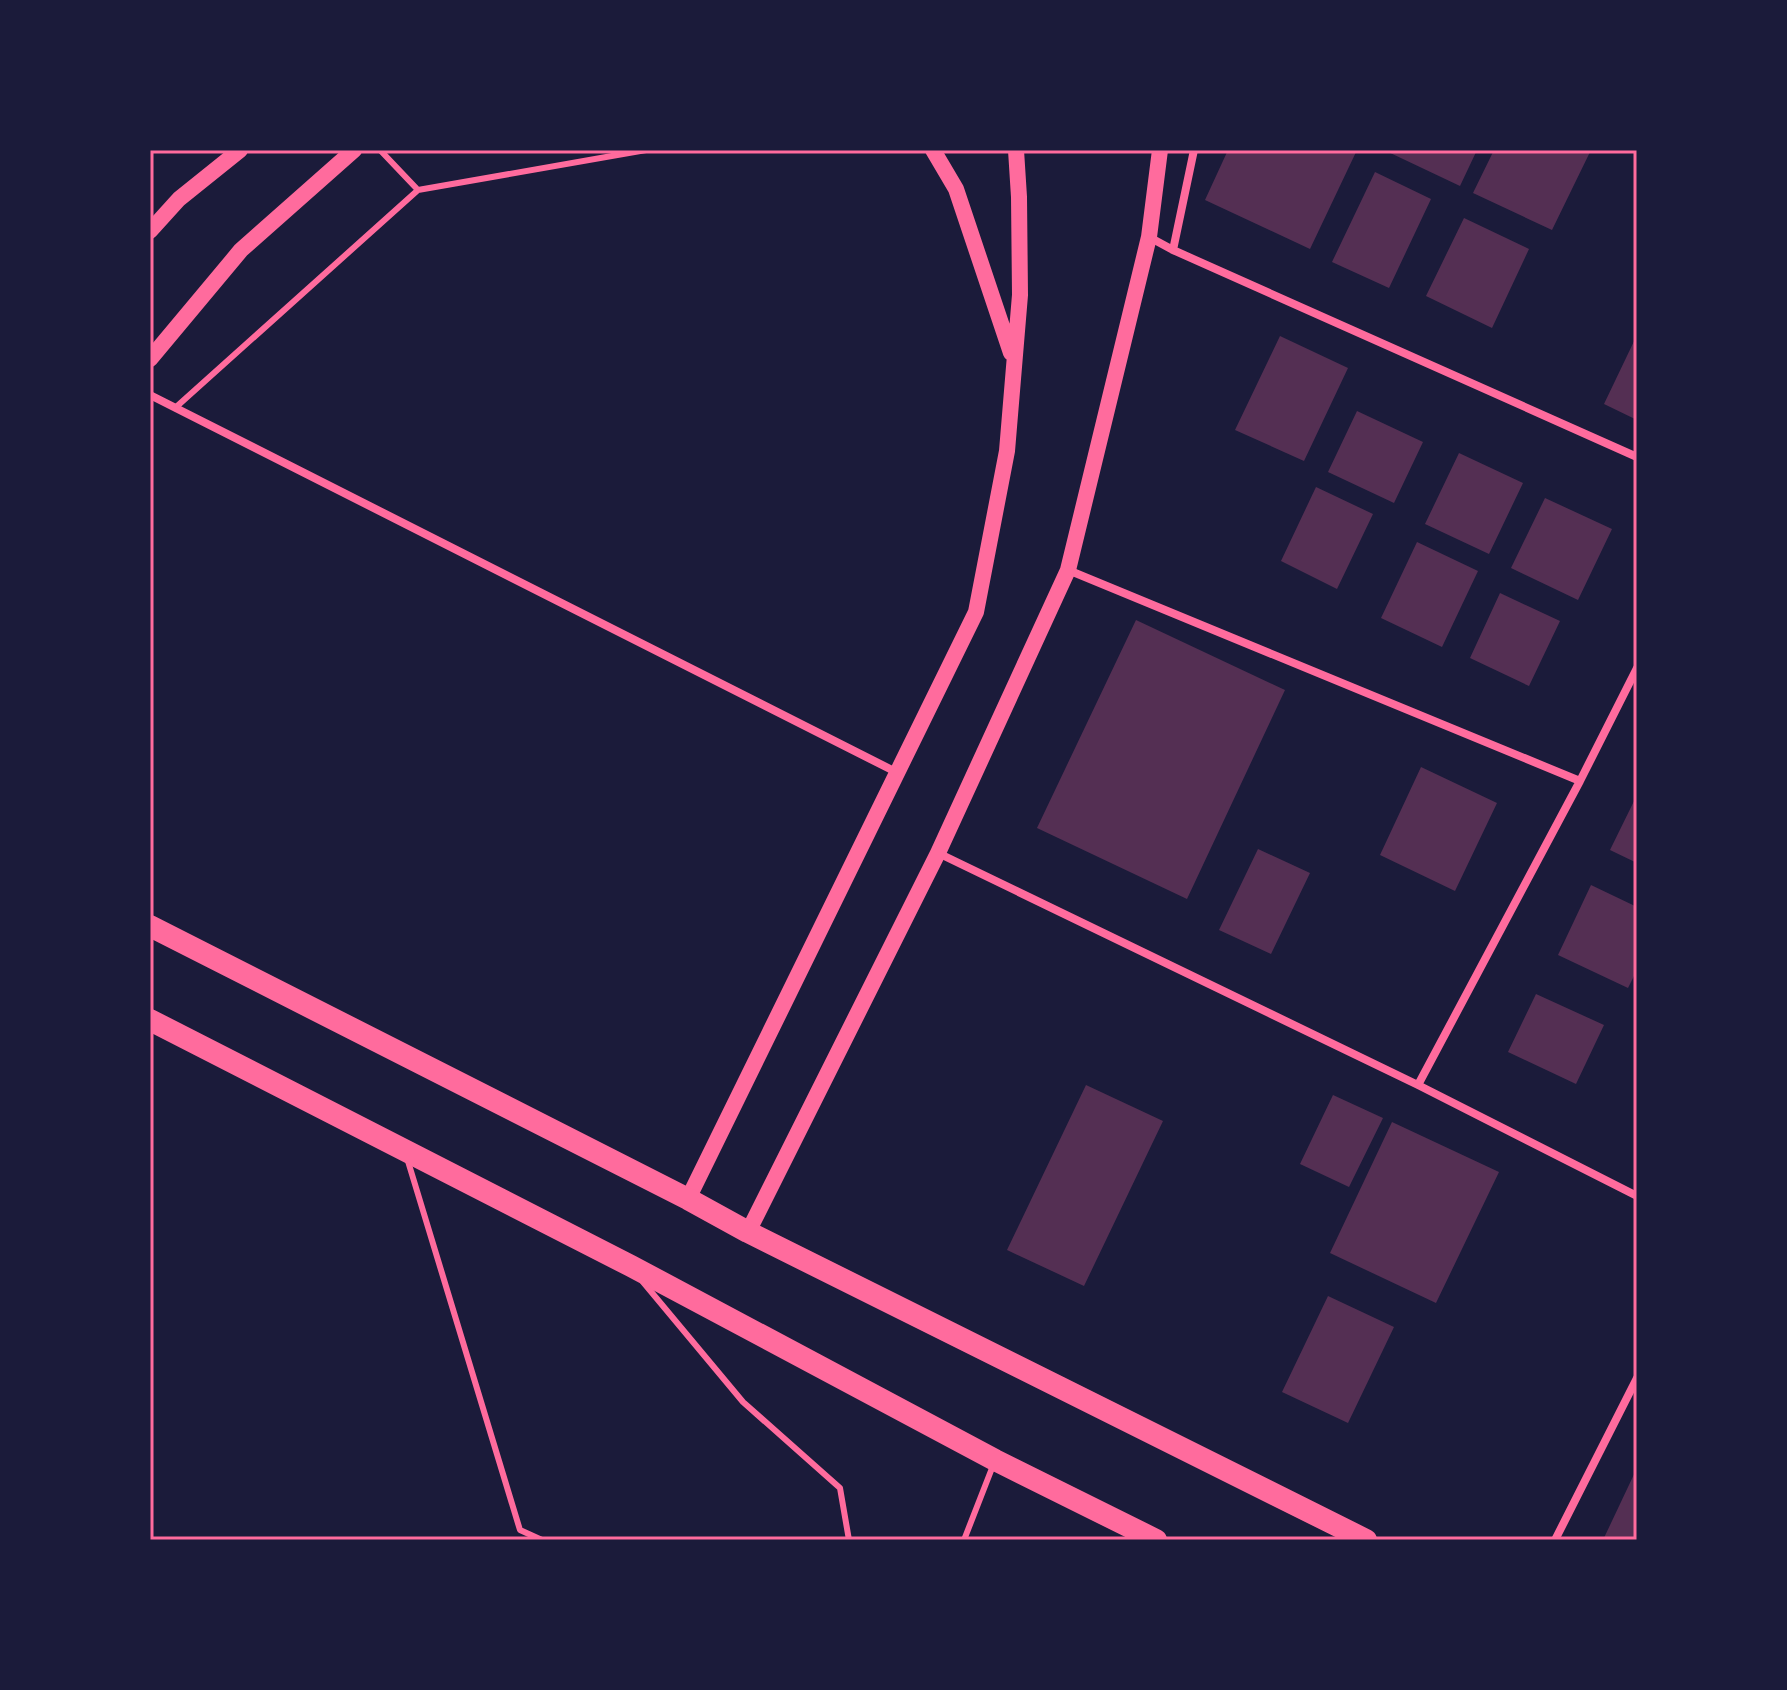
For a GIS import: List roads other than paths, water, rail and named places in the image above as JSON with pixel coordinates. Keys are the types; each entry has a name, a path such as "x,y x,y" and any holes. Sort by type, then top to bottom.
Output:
{"highway":[{"path":"150,926 748,1232 1366,1540"},
{"path":"150,1020 631,1266 995,1460 1156,1540"}],"main road":[{"path":"150,231 179,199 240,150"},
{"path":"150,359 241,250 354,150"},
{"path":"933,150 956,189 1014,361"},
{"path":"688,1199 976,612 1007,451 1020,295 1016,150"},
{"path":"748,1232 938,853 1068,570 1149,237 1160,150"},
{"path":"150,210 179,199"}],"street":[{"path":"1173,250 1194,150"},
{"path":"1149,237 1637,457"},
{"path":"150,395 898,773"},
{"path":"1068,570 1580,781"},
{"path":"1418,1085 1637,668"},
{"path":"938,853 1418,1085 1637,1196"},
{"path":"1555,1540 1637,1378"}],"lane":[{"path":"380,150 418,190"},
{"path":"175,408 418,190 646,150"},
{"path":"405,1150 520,1530 542,1540"},
{"path":"631,1266 743,1402 840,1488 849,1540"},
{"path":"964,1540 995,1460"}]}
